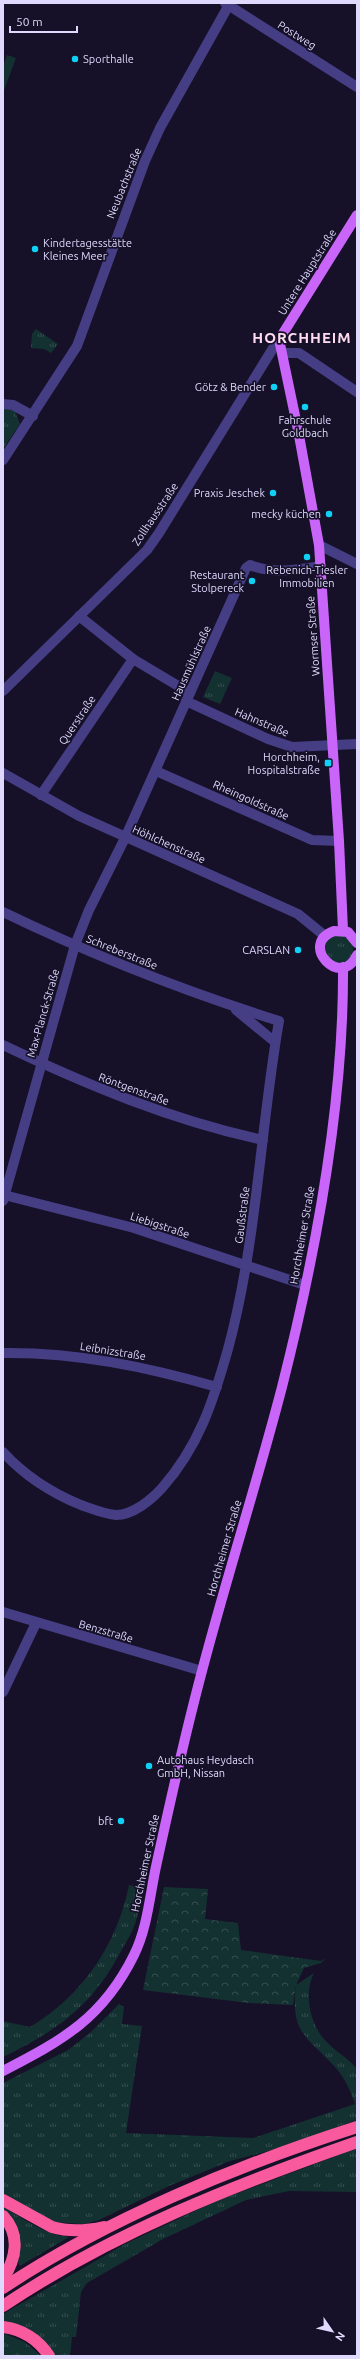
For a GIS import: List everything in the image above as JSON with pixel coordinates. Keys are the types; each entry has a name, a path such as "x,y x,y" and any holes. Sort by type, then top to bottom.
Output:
{"highway":[{"path":"3,2288 122,2221 203,2183 357,2126"},
{"path":"3,2306 67,2268 144,2226 235,2186 357,2142"},
{"path":"3,2200 60,2229 90,2230 122,2221"},
{"path":"3,2216 11,2227 15,2240 14,2259 3,2279"},
{"path":"3,2327 18,2330 33,2338 49,2356"}],"main road":[{"name":"Untere Hauptstraße","path":"281,348 282,335 357,214"},
{"name":"Wormser Straße","path":"281,348 321,566 339,840 343,930"},
{"path":"356,958 342,967 332,966 322,957 321,944 325,936 334,930 343,930 352,935 357,943"},
{"name":"Horchheimer Straße","path":"3,2071 56,2044 83,2024 110,1993 136,1952 202,1671 281,1389 305,1286 321,1202 337,1084 343,1004 342,967"}],"street":[{"name":"Postweg","path":"228,4 357,87"},
{"name":"Neubachstraße","path":"3,460 33,416 77,346 128,202 148,155 228,4"},
{"name":"Zollhausstraße","path":"3,691 146,550 159,533 275,345 281,348"},
{"path":"281,348 299,353 357,392"},
{"path":"3,404 12,405 33,416"},
{"path":"318,545 357,564"},
{"name":"Hausmühlstraße","path":"125,838 248,566 275,571 321,566"},
{"name":"Hahnstraße","path":"79,616 133,659 188,697 268,739 292,747 357,744"},
{"name":"Querstraße","path":"40,795 133,659"},
{"name":"Rheingoldstraße","path":"156,771 312,840 339,840"},
{"name":"Höhlchenstraße","path":"3,773 40,795 125,838 298,914 325,936"},
{"name":"Max-Planck-Straße","path":"4,1198 8,1163 41,1063 75,945 89,910 125,838"},
{"name":"Schreberstraße","path":"3,912 75,945 234,1008 279,1021 275,1042 234,1008"},
{"name":"Gaußstraße","path":"3,1452 25,1472 66,1498 105,1513 118,1515 128,1512 147,1502 157,1493 180,1465 202,1429 217,1387 233,1330 246,1267 275,1042"},
{"name":"Röntgenstraße","path":"3,1045 72,1078 158,1111 196,1124 262,1140"},
{"name":"Liebigstraße","path":"4,1198 134,1228 305,1286"},
{"name":"Leibnizstraße","path":"3,1353 56,1355 128,1364 217,1387"},
{"name":"Benzstraße","path":"3,1612 202,1671"},
{"path":"3,1692 36,1623"}],"green space":[{"path":"7,55 16,58 3,93 3,66"},
{"path":"36,329 58,344 51,353 44,349 31,348 32,334"},
{"path":"3,407 15,411 20,424 3,449"},
{"path":"215,671 232,678 220,704 203,697"},
{"path":"339,935 349,939 353,949 349,959 339,963 329,959 325,949 329,939"},
{"path":"129,1885 143,1888 136,1920 127,1941 98,1987 86,2001 57,2026 3,2057 3,2021 30,2027 66,2000 81,1984 106,1948 116,1928"},
{"path":"164,1887 208,1889 205,1919 238,1923 241,1950 321,1961 326,1958 321,1963 304,1968 296,1985 293,2005 249,2003 143,1990"},
{"path":"314,1973 309,1989 311,2015 323,2038 357,2069 357,2120 269,2151 230,2161 169,2186 99,2220 84,2224 53,2222 3,2196 3,2083 68,2050 91,2032 119,2004 124,2007 122,2024 142,2026 126,2133 253,2138 355,2104 342,2076 326,2057 309,2041 298,2024 295,2001 296,1985"},
{"path":"357,2148 357,2192 289,2191 246,2200 163,2239 87,2283 81,2292 76,2337 72,2337 70,2356 55,2356 45,2342 33,2333 3,2322 3,2314 127,2243 214,2202"},
{"path":"3,2207 43,2230 60,2236 69,2237 20,2266 18,2262 20,2241 3,2211"},
{"path":"3,2333 25,2342 41,2356 3,2356"}],"place":[{"name":"Sporthalle","path":"75,59"},
{"name":"Kindertagesstätte Kleines Meer","path":"35,249"},
{"name":"Götz & Bender","path":"274,387"},
{"name":"Fahrschule Goldbach","path":"305,407"},
{"name":"Praxis Jeschek","path":"273,493"},
{"name":"mecky küchen","path":"329,514"},
{"name":"Rebenich-Tiesler Immobilien","path":"307,557"},
{"name":"Restaurant Stolpereck","path":"252,581"},
{"name":"Horchheim, Hospitalstraße","path":"328,763"},
{"name":"CARSLAN","path":"298,950"},
{"name":"Autohaus Heydasch GmbH, Nissan","path":"149,1766"},
{"name":"bft","path":"121,1821"}],"district":[{"name":"HORCHHEIM","path":"302,337"}]}
